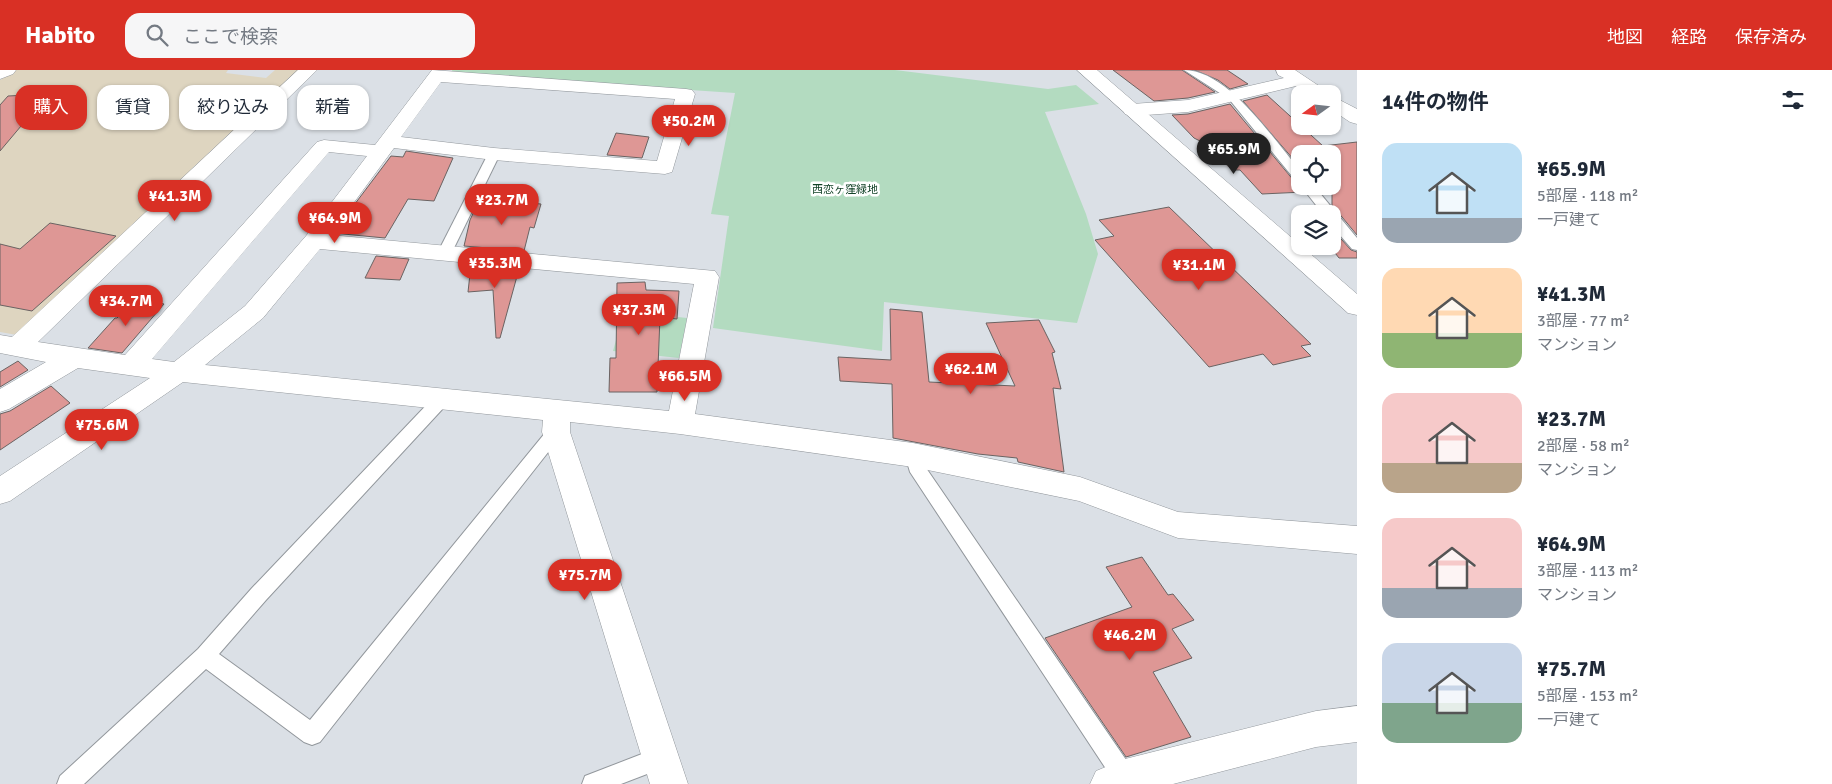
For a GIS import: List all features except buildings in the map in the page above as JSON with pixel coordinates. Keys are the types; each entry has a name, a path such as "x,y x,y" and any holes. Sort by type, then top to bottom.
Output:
{"street":[{"path":"0,74 7,70"},
{"path":"9,346 308,70"},
{"path":"1089,70 1357,307"},
{"path":"1282,70 1308,85"},
{"path":"0,492 179,372 254,312 314,241 384,146 439,73 686,94 665,168 384,146 324,146 131,366"},
{"path":"1132,110 1188,106 1300,80"},
{"path":"1341,105 1355,113"},
{"path":"314,241 707,277 680,423"},
{"path":"9,346 74,358 179,372 442,400 557,421 680,423 913,454 1080,489 1178,525 1357,540"},
{"path":"0,402 74,358"},
{"path":"557,421 664,771"},
{"path":"1117,781 1316,729 1357,724"}],"lane":[{"path":"1189,70 1233,97 1291,167"},
{"path":"444,252 494,154"},
{"path":"1314,195 1323,205"},
{"path":"1341,227 1357,246"},
{"path":"68,784 205,656 258,594 442,400"},
{"path":"205,656 312,734 557,421"},
{"path":"913,454 916,467 1117,781"},
{"path":"593,784 664,771"}],"shaded area":[{"path":"16,70 228,70 226,73 266,78 275,70 303,70 287,85 179,85 179,130 238,130 17,335 0,332 0,80"}],"green space":[{"name":"西恋ヶ窪緑地","path":"452,70 895,70 1048,89 1076,85 1099,104 1045,112 1086,214 1098,254 1077,323 884,302 882,351 713,328 729,216 711,214 735,93 453,74"},
{"path":"624,311 687,318 679,358 613,351"}]}
